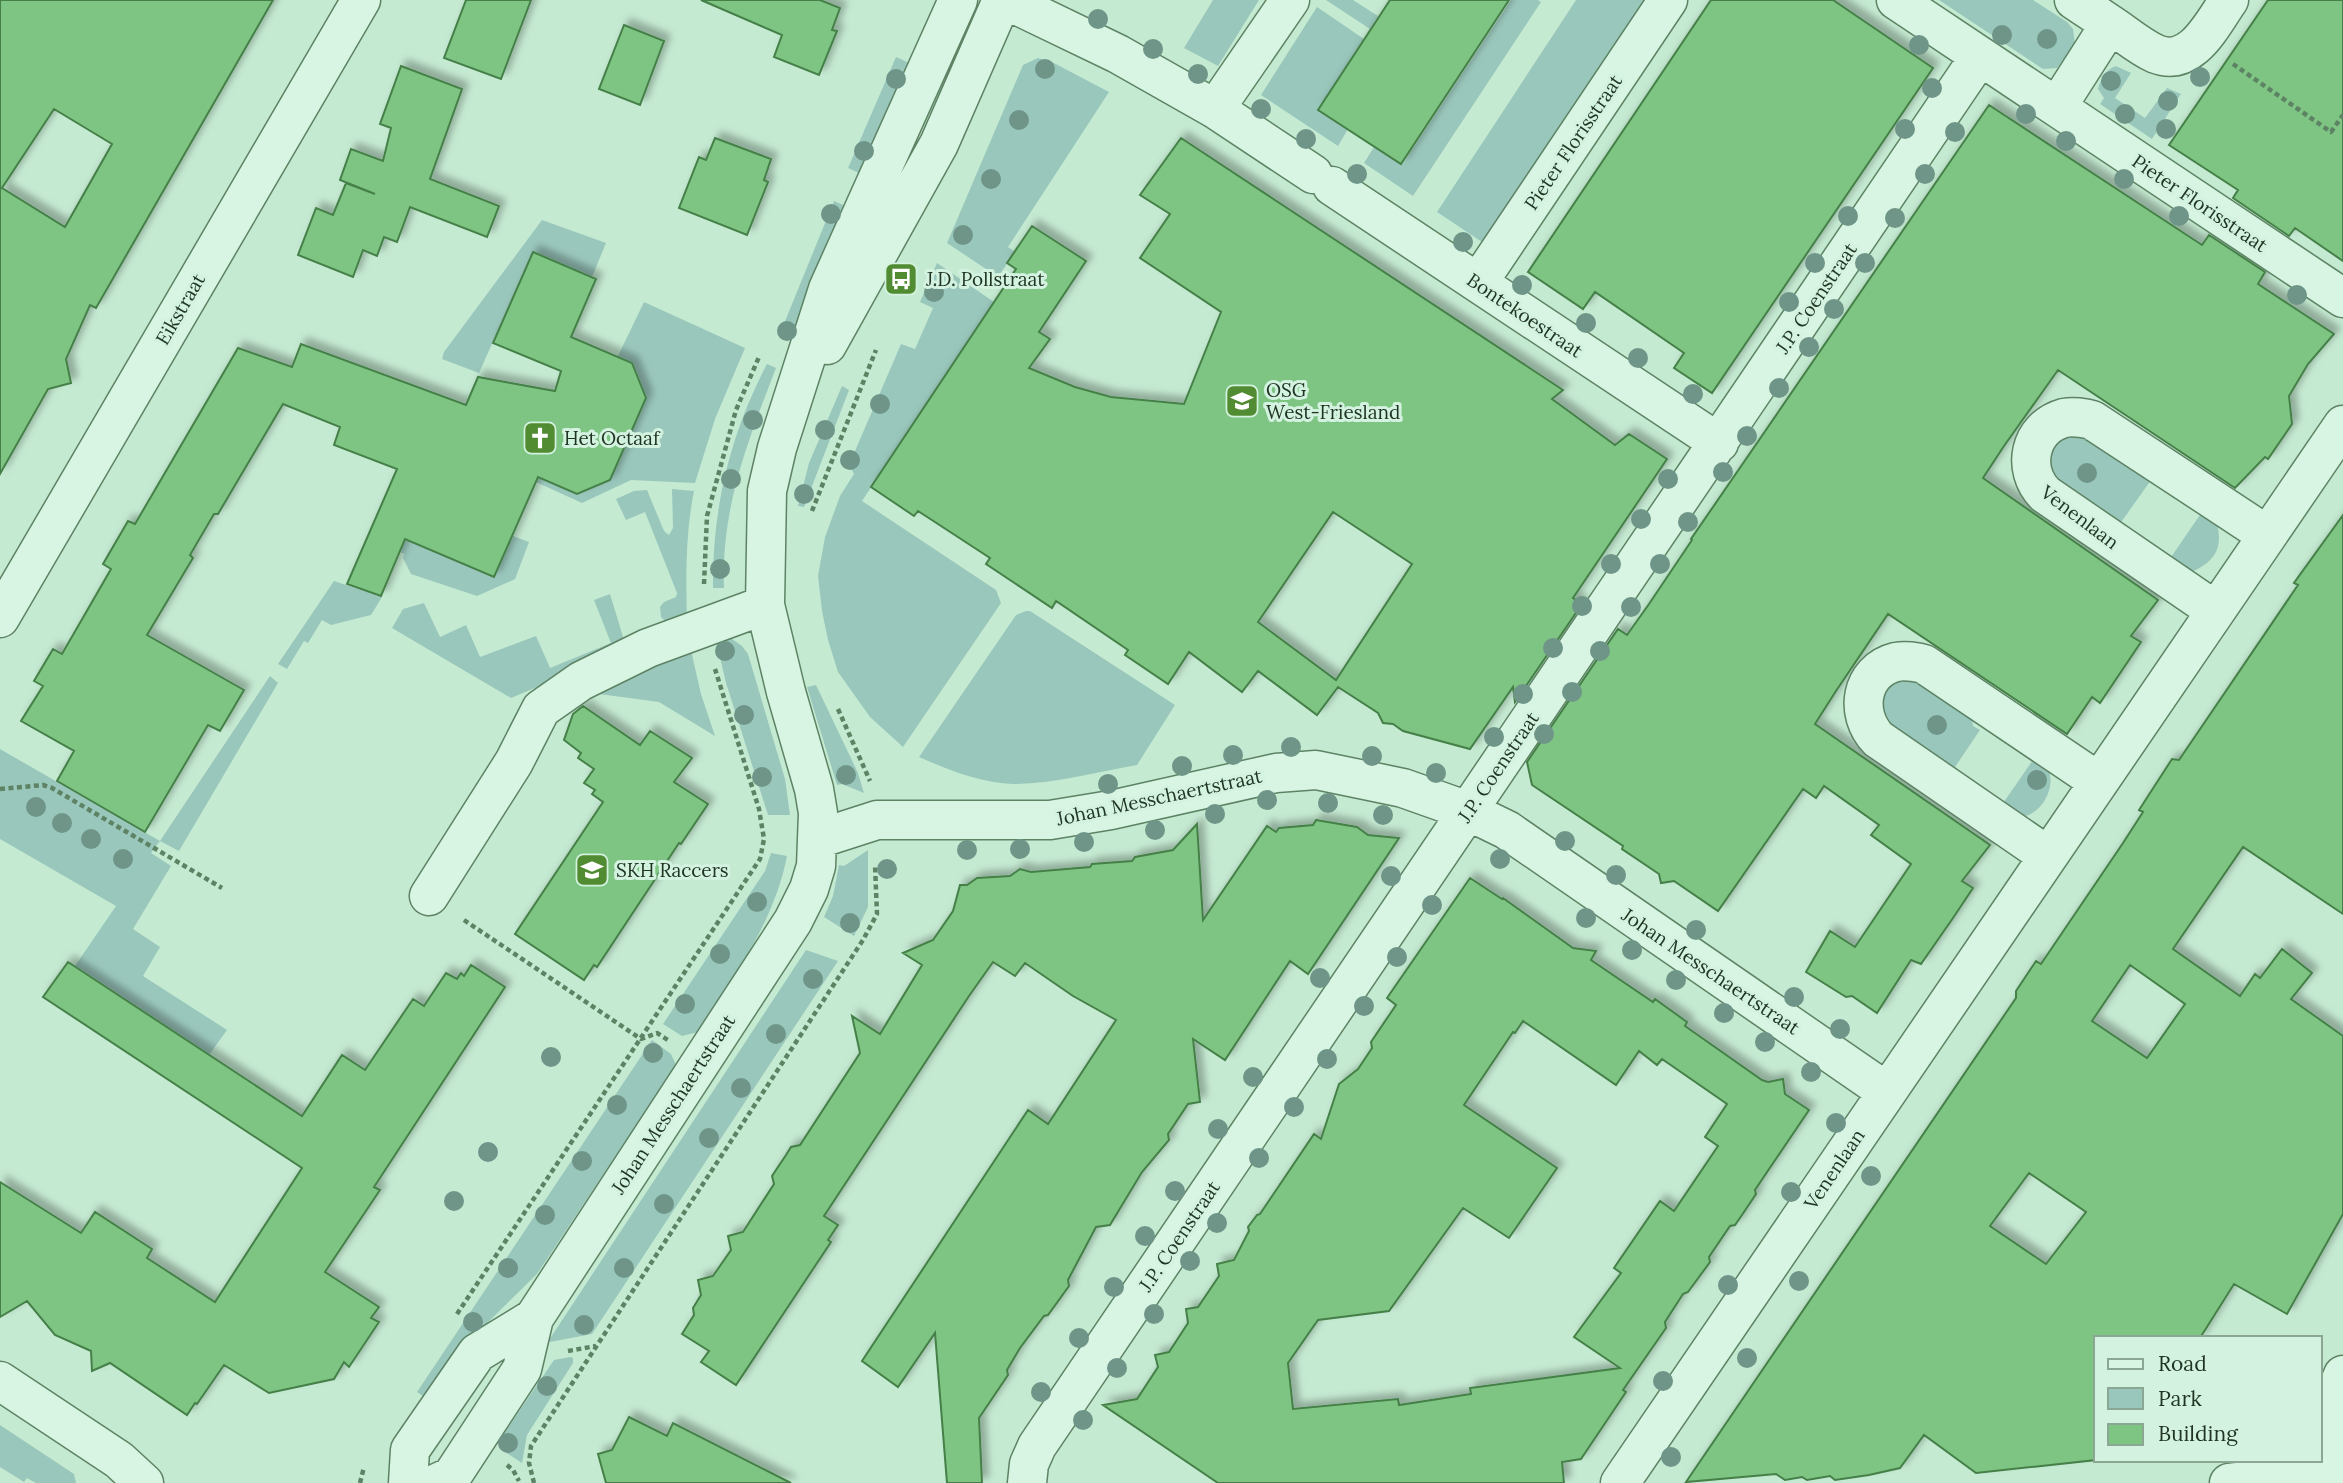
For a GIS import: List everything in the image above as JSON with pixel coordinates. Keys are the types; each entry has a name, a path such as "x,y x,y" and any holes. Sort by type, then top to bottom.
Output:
{"street":[{"name":"Eikstraat","path":"0,618 361,0"},
{"path":"818,839 814,789 765,605 767,491 777,448 828,289 958,0"},
{"path":"791,408 939,144 1004,0"},
{"name":"Bontekoestraat","path":"1004,0 1118,54 1215,109 1719,443"},
{"path":"1215,109 1290,0"},
{"name":"Pieter Florisstraat","path":"1478,283 1668,0"},
{"name":"Pieter Florisstraat","path":"1896,0 2343,299"},
{"path":"2074,0 2156,54 2172,57 2187,53 2200,42 2229,0"},
{"path":"2057,107 2110,23"},
{"name":"J.P. Coenstraat","path":"1027,1483 1029,1464 1037,1446 1980,56"},
{"name":"Venenlaan","path":"2216,611 2045,494 2036,485 2032,475 2030,463 2036,441 2053,423 2064,418 2092,420 2267,535"},
{"name":"Venenlaan","path":"1620,1483 2343,425"},
{"path":"429,896 514,762 541,709 580,681 648,648 765,605"},
{"path":"2048,856 1868,729 1863,708 1868,685 1885,667 1908,661 1924,664 2099,782"},
{"name":"Johan Messchaertstraat","path":"438,1483 452,1476 522,1369 534,1318 793,921 809,890 816,866 818,839 877,820 1050,820 1111,810 1276,773 1316,770 1403,788 1468,811 1507,830 1887,1092"},
{"name":"Johan Messchaertstraat","path":"408,1483 410,1450 477,1353 534,1318"},
{"path":"2229,1483 2333,1471 2324,1436 2335,1393 2343,1375"},
{"path":"0,1381 118,1460 144,1483"}],"path":[{"path":"2200,42 2331,132 2343,115"},
{"path":"811,514 879,343"},
{"path":"837,708 875,794 877,820"},
{"path":"0,789 43,785 52,788 222,888"},
{"path":"450,1325 760,859 764,839"},
{"path":"429,896 641,1039"},
{"path":"534,1483 529,1463 531,1446 855,953 877,914"},
{"path":"641,1039 657,1033 701,1061"},
{"path":"517,1483 525,1478"}],"green space":[{"path":"1213,0 1259,0 1218,66 1184,48"},
{"path":"1326,0 1353,0 1378,16 1370,29"},
{"path":"1511,0 1541,2 1413,196 1364,163 1374,147 1402,165"},
{"path":"1576,0 1647,0 1485,244 1437,212"},
{"path":"1939,0 2033,0 2067,22 2073,29 2075,45 2057,68 2043,69"},
{"path":"1317,7 1364,39 1318,109 1348,129 1338,146 1261,95"},
{"path":"896,57 916,66 863,175 848,168"},
{"path":"1038,58 1052,62 1109,92 1008,247 1015,252 998,277 947,243 1023,65"},
{"path":"2116,66 2131,73 2115,98 2145,118 2167,88 2181,94 2152,139 2100,104 2104,98 2098,89 2100,82 2106,72"},
{"path":"834,201 848,207 789,340 779,336"},
{"path":"542,220 606,243 592,277 533,251 479,373 442,359 444,352"},
{"path":"937,263 994,302 862,501 996,590 1001,603 903,747 870,717 838,672 828,640 818,576 825,537 840,496 854,474 849,465 901,344 915,349 933,308 920,302"},
{"path":"644,302 745,348 715,419 695,483 631,480 582,503 536,482 538,478 577,494 610,479 646,399 633,363 618,356"},
{"path":"767,364 776,368 738,475 727,530 724,588 713,588 716,530 726,473 743,417"},
{"path":"842,386 849,390 804,507 798,506 809,463"},
{"path":"2065,426 2151,480 2117,528 2050,490 2040,448"},
{"path":"672,489 694,491 686,574 687,624 667,623 661,617 660,607 664,602 676,597 677,593 645,512 626,520 616,499 634,491 647,490 664,531 669,535 673,528"},
{"path":"2202,512 2216,520 2218,548 2203,566 2186,574 2167,563"},
{"path":"403,526 418,545 494,577 513,536 529,542 515,579 477,596 411,574 403,558 404,554 392,548"},
{"path":"334,581 382,597 371,615 331,625 322,620 308,643 304,641 287,669 278,664"},
{"path":"610,594 624,640 615,654 511,698 392,628 403,609 424,603 440,637 466,625 480,657 536,636 550,668 611,643 594,600"},
{"path":"1030,611 1175,705 1137,765 1060,780 1013,784 977,778 919,757 1016,615"},
{"path":"728,636 748,654 785,779 790,815 768,815 726,683 716,640"},
{"path":"690,646 701,694 715,736 659,702 584,692"},
{"path":"1901,670 1972,718 1973,726 1980,730 1951,773 1885,736 1869,699"},
{"path":"270,676 278,683 179,851 160,841"},
{"path":"816,685 858,773 864,793 842,784 837,785 807,687"},
{"path":"0,749 160,841 151,853 171,866 133,929 160,947 143,976 227,1030 209,1055 75,966 116,906 0,839"},
{"path":"2035,757 2045,764 2050,774 2051,782 2046,798 2035,811 2020,817 1999,809"},
{"path":"868,850 868,907 854,936 824,917 833,896 839,865 844,866"},
{"path":"771,853 787,856 781,881 763,926 698,1032 682,1036 663,1024 765,871"},
{"path":"806,950 838,961 592,1334 550,1342 549,1340"},
{"path":"652,1040 671,1054 676,1065 537,1274 473,1337 430,1401 417,1392"},
{"path":"573,1358 573,1363 527,1435 522,1463 499,1448 501,1438 554,1360"},
{"path":"0,1425 74,1474 76,1483 36,1483 27,1478 24,1482 0,1467"}],"building":[{"path":"0,0 273,0 96,308 90,305 66,359 71,383 48,389 0,474","holes":["54,109 112,144 65,227 2,188"]},
{"path":"466,0 531,0 501,79 444,58"},
{"path":"701,0 820,0 840,8 832,30 837,31 819,75 774,57 782,35"},
{"path":"1390,0 1509,0 1401,164 1318,110"},
{"path":"1711,0 1833,0 1933,68 1712,393 1674,368 1684,353 1595,292 1583,309 1528,272"},
{"path":"2268,0 2343,0 2343,261 2295,228 2289,236 2233,198 2238,190 2169,145"},
{"path":"624,25 664,41 640,105 599,89"},
{"path":"401,66 462,89 430,179 499,206 487,237 410,207 397,242 384,237 377,256 363,250 353,277 298,255 316,208 333,215 346,183 375,194 340,180 351,149 383,161 391,128 380,124"},
{"path":"1989,105 2202,245 2209,235 2265,272 2258,284 2334,334 2308,364 2289,396 2292,424 2268,459 2265,457 2235,488 2058,370 2004,446 1983,478 2158,600 2131,636 2141,642 2100,703 2092,697 2067,734 1888,614 1836,691 1815,724 1990,845 1962,881 1973,888 1953,918 1921,964 1911,960 1877,1013 1852,996 1846,997 1806,972 1830,931 1855,947 1911,864 1871,835 1879,825 1824,786 1816,798 1803,789 1718,911 1674,881 1661,883 1659,874 1622,849 1623,846 1532,785 1527,762 1618,629 1627,635 1649,604"},
{"path":"715,138 771,159 764,180 768,182 747,235 679,208 699,157 706,160"},
{"path":"1181,138 1563,390 1552,399 1615,445 1629,434 1667,459 1573,598 1582,604 1515,702 1513,687 1470,749 1383,723 1378,713 1338,687 1317,715 1258,671 1242,692 1189,652 1168,684 1125,655 1128,650 1056,601 1052,608 986,564 990,558 918,511 914,516 871,487 1016,269 1007,263 1032,226 1086,261 1039,332 1050,339 1029,368 1075,387 1111,397 1184,404 1221,312 1140,258 1170,214 1140,195","holes":["1333,512 1412,564 1336,680 1258,622"]},
{"path":"533,252 596,279 571,337 632,363 646,398 610,480 577,494 538,477 494,577 405,539 381,596 347,584 397,469 334,445 340,427 283,404 218,514 214,514 190,555 193,558 147,635 244,690 220,731 208,725 145,832 57,781 74,751 21,721 43,686 34,681 53,649 62,654 111,569 103,564 128,521 135,524 238,348 292,367 301,344 466,405 478,377 555,391 561,371 493,343"},
{"path":"2343,515 2343,914 2243,847 2173,949 2240,996 2255,974 2260,978 2282,949 2312,973 2291,999 2343,1036 2343,1214 2287,1314 2234,1284 2201,1336 2094,1336 2094,1460 1976,1473 1924,1435 1900,1468 1869,1475 1835,1480 1830,1476 1785,1480 1776,1474 1686,1482 2016,998 2016,991 2036,961 2041,964 2123,843 2143,812 2139,810 2172,759 2179,760 2298,585 2294,583","holes":["2130,965 2185,1004 2147,1058 2092,1021","2029,1173 2086,1212 2046,1264 1990,1226"]},
{"path":"583,706 640,745 650,731 692,758 674,782 708,804 597,967 594,965 584,980 515,934 603,802 592,794 595,790 584,783 594,769 578,758 581,753 564,740 573,714"},
{"path":"1316,820 1357,827 1368,835 1399,838 1308,974 1290,961 1225,1060 1193,1039 1200,1102 1188,1104 1168,1134 1169,1140 1142,1172 1110,1225 1096,1227 1068,1280 1069,1286 1020,1348 1007,1370 1008,1375 979,1418 982,1483 947,1483 935,1333 898,1387 862,1361 1028,1110 1048,1124 1116,1020 1073,996 1025,963 1015,976 993,962 969,996 824,1216 838,1225 828,1240 831,1242 736,1385 701,1362 709,1351 682,1334 694,1315 693,1308 701,1295 698,1280 713,1276 731,1250 728,1236 743,1232 774,1184 772,1176 791,1147 800,1145 860,1053 852,1016 880,1034 922,965 903,953 933,940 953,911 960,885 967,885 977,878 1010,876 1020,869 1031,872 1132,861 1135,857 1173,850 1197,824 1203,920 1267,826 1276,832 1279,828 1313,825"},
{"path":"1470,878 1573,948 1596,951 1591,960 1653,1002 1655,999 1687,1022 1685,1026 1762,1080 1768,1082 1783,1079 1785,1094 1809,1110 1755,1190 1756,1194 1742,1215 1735,1225 1730,1226 1709,1257 1710,1262 1688,1292 1683,1294 1665,1322 1666,1328 1623,1390 1626,1392 1581,1459 1562,1462 1564,1483 1218,1483 1103,1405 1137,1399 1158,1367 1155,1355 1169,1352 1188,1323 1186,1309 1198,1307 1219,1276 1217,1264 1234,1260 1249,1231 1248,1227 1260,1214 1314,1134 1321,1139 1339,1084 1358,1069 1372,1048 1371,1042 1396,1005 1387,998","holes":["1523,1021 1616,1085 1639,1051 1657,1065 1662,1059 1727,1104 1705,1137 1718,1146 1674,1211 1660,1201 1614,1268 1621,1273 1574,1337 1620,1368 1470,1388 1471,1394 1399,1405 1398,1399 1293,1409 1288,1363 1318,1320 1389,1311 1463,1208 1509,1238 1557,1168 1464,1105"]},
{"path":"68,962 302,1116 342,1055 365,1070 413,999 424,1006 446,973 457,979 461,973 464,976 471,965 505,987 374,1187 380,1190 325,1272 379,1307 371,1318 379,1322 349,1367 344,1362 334,1379 269,1393 224,1365 187,1415 110,1363 92,1371 91,1351 55,1335 27,1301 0,1317 0,1182 81,1233 95,1212 152,1249 147,1258 215,1302 302,1168 43,997"},
{"path":"629,1417 667,1436 673,1423 791,1483 606,1483 598,1454 612,1450"}],"place":[{"name":"J.D. Pollstraat","path":"901,279"},
{"name":"OSG West-Friesland","path":"1242,401"},
{"name":"Het Octaaf","path":"540,438"},
{"name":"SKH Raccers","path":"592,870"}]}
